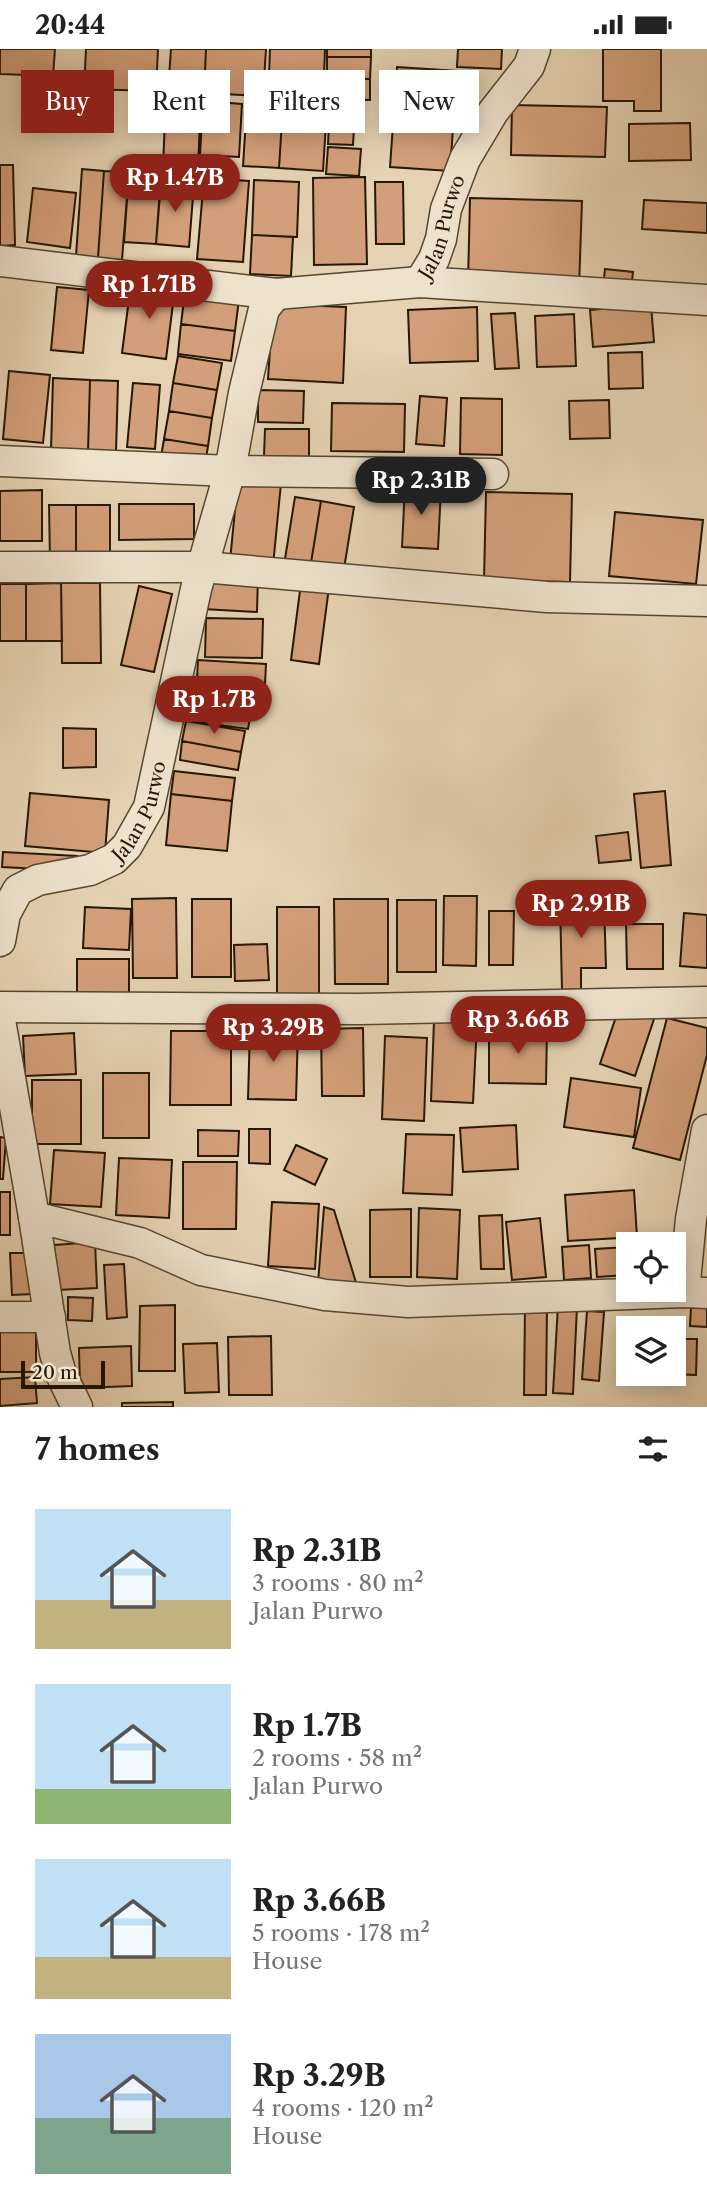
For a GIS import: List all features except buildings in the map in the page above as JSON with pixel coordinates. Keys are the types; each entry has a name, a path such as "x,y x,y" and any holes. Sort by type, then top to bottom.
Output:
{"street":[{"name":"Jalan Purwo","path":"0,261 276,294 420,282 434,259 441,239 446,209 465,159 493,112 529,66 535,49"},
{"path":"420,282 707,300"},
{"path":"203,567 230,471 244,393 264,309 276,294"},
{"path":"0,461 230,471 493,474"},
{"path":"0,566 203,567 547,597 707,601"},
{"name":"Jalan Purwo","path":"0,941 5,914 18,890 38,880 90,870 114,859 127,846 149,807 203,567"},
{"path":"0,1007 360,1009 707,1002"},
{"path":"0,1020 55,1353 61,1374 77,1407"},
{"path":"34,1217 140,1243 201,1270 325,1295 408,1302 696,1293 691,1219 707,1130"},
{"path":"0,1317 50,1317"}]}
